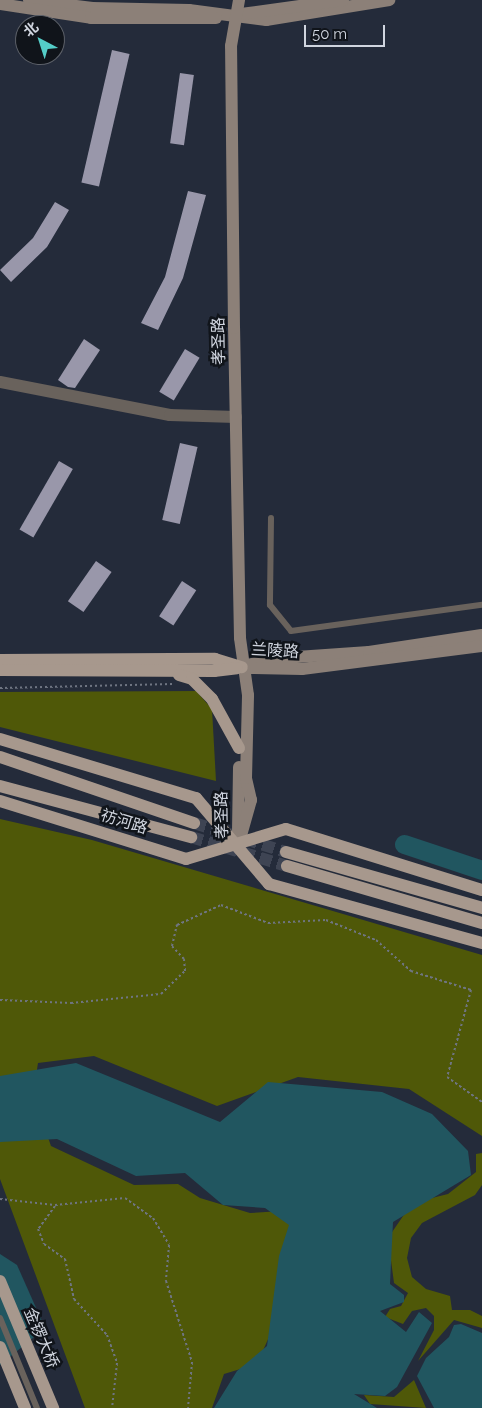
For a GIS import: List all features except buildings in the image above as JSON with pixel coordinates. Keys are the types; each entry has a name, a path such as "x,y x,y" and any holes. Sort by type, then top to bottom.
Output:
{"main road":[{"path":"29,0 238,15 266,20 389,0"},
{"name":"孝圣路","path":"238,0 247,639 242,667 248,695 246,778 251,800 238,846"},
{"path":"0,4 91,18 198,20 343,0"},
{"name":"孝圣路","path":"238,15 231,46 236,417 242,667 238,846"},
{"name":"兰陵路","path":"242,667 268,660 369,652 482,635"},
{"name":"兰陵路","path":"242,667 302,669 482,646"},
{"path":"0,660 215,659 242,667"},
{"path":"0,670 167,671 242,667"},
{"path":"167,671 192,679 212,699 239,748"},
{"path":"0,739 196,798 269,884 482,943"},
{"name":"祊河路","path":"0,758 194,823"},
{"name":"祊河路","path":"0,786 191,837"},
{"name":"祊河路","path":"0,801 186,859 238,846 286,829 482,890"},
{"path":"286,852 482,908"},
{"path":"286,866 482,923"},
{"name":"金锣大桥","path":"0,1281 53,1408"},
{"path":"0,1347 25,1408"}],"street":[{"path":"0,382 170,415 236,417"}],"lane":[{"path":"271,518 270,605 291,631 482,605"},
{"path":"0,1318 37,1408"}],"path":[{"path":"0,688 175,684"},
{"path":"0,1000 71,1003 161,994 185,971 184,959 172,946 177,925 221,905 268,924 326,920 376,940 411,971 470,990 447,1078 482,1102"},
{"path":"0,1200 55,1206 125,1198 153,1218 169,1245 170,1299 192,1362 188,1408"},
{"path":"55,1206 38,1229 44,1244 65,1259 74,1299 107,1335 117,1363 112,1408"}],"green space":[{"path":"196,691 212,709 216,781 0,727 0,692"},
{"path":"0,819 92,840 482,955 482,1136 409,1089 298,1077 217,1106 94,1056 38,1063 33,1095 51,1146 134,1185 178,1184 200,1198 250,1213 282,1211 297,1223 289,1292 257,1364 224,1374 212,1408 85,1408 0,1179"},
{"path":"482,1153 482,1185 475,1195 422,1223 411,1238 407,1258 412,1277 426,1289 450,1296 452,1310 470,1310 482,1316 482,1328 454,1320 418,1361 434,1330 434,1316 426,1308 412,1311 403,1324 385,1317 390,1309 401,1306 408,1293 394,1283 388,1238 412,1203 448,1194 476,1172 476,1154"},
{"path":"414,1380 426,1408 370,1404 364,1395 394,1397"}],"shaded area":[{"path":"76,1063 220,1122 268,1082 382,1092 432,1114 468,1151 471,1175 393,1222 390,1284 404,1295 404,1302 380,1311 406,1332 419,1312 432,1323 397,1387 385,1396 354,1394 377,1408 214,1408 237,1371 267,1346 279,1256 289,1225 265,1208 223,1205 185,1173 136,1176 57,1139 0,1142 0,1076"},
{"path":"0,1254 17,1265 45,1328 0,1365"},
{"path":"461,1324 482,1333 482,1408 434,1408 417,1376 426,1358 449,1337 454,1325"}],"waterway":[{"path":"404,844 482,870"}],"tunnel":[{"path":"194,823 286,852"},
{"path":"191,837 287,866"}]}
